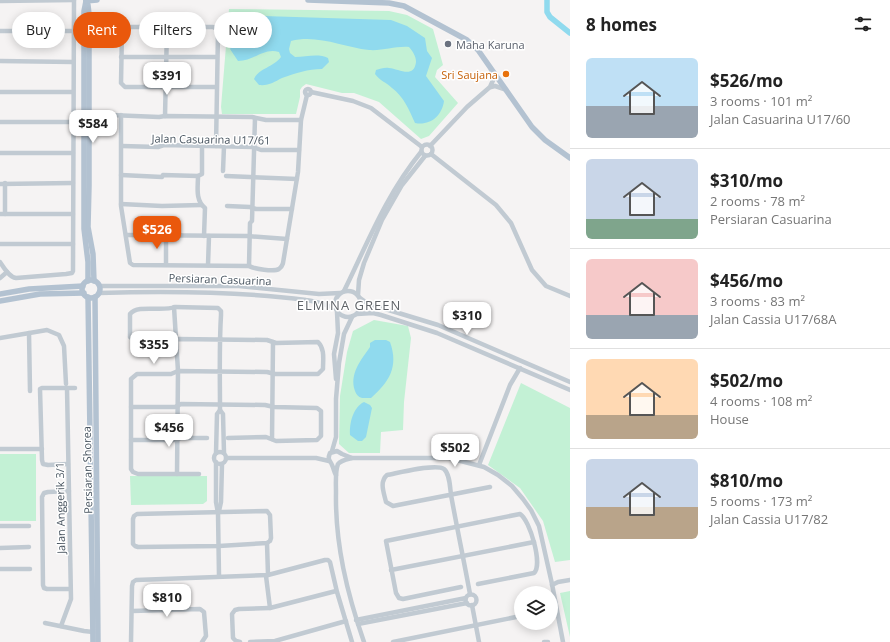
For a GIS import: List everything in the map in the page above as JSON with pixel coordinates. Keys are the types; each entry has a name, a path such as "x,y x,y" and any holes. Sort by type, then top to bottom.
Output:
{"main road":[{"path":"86,0 97,0"},
{"path":"86,0 89,14 87,114"},
{"path":"86,0 84,11 89,186 88,227 93,254 91,281"},
{"path":"308,0 389,3 404,6 425,16 472,43 532,127 545,140 570,158"},
{"path":"0,301 40,294 97,295 99,286 91,281"},
{"path":"0,293 29,289 83,286 91,281"},
{"path":"83,286 86,295"},
{"name":"Persiaran Shorea","path":"86,295 93,642"},
{"name":"Persiaran Shorea","path":"97,295 97,642"},
{"path":"97,642 93,632 96,630 98,618"}],"street":[{"path":"0,1 74,0 74,12"},
{"path":"206,27 213,27 217,29 218,32 216,146"},
{"path":"139,28 124,28 122,31 122,85 125,87 166,88 171,86 217,87"},
{"path":"0,31 73,31"},
{"path":"0,262 7,272 14,278 72,273 73,48"},
{"path":"165,116 166,48"},
{"path":"121,57 217,57"},
{"path":"0,61 73,62"},
{"path":"364,642 345,580 340,552 336,509 336,475 340,463 340,453 336,437 337,389 344,334 352,317 357,314 361,308 359,280 364,263 382,220 423,152 425,145 430,146 467,106 490,87 494,78 490,69"},
{"path":"490,87 495,86 504,88"},
{"path":"0,92 73,92"},
{"path":"121,115 121,204 130,263 133,265 166,264 249,266 254,268 276,270 280,268 283,263 297,179 301,120 309,93 353,102 371,108 423,152 429,156 431,154 496,205 511,224 532,270 546,286 570,296"},
{"path":"87,114 159,117 216,116 266,120 301,120"},
{"path":"249,266 254,178 255,118"},
{"path":"0,122 73,122"},
{"name":"Jalan Casuarina U17/61","path":"122,146 224,146 255,147 261,150 299,150"},
{"path":"121,175 198,176 202,174 202,146"},
{"path":"224,146 224,174 254,178 297,179"},
{"path":"430,146 432,149 431,154"},
{"path":"337,389 334,363 338,333 335,300 342,292 381,214 406,172 423,152"},
{"path":"0,153 73,153"},
{"path":"198,176 198,200 204,208 208,265"},
{"path":"73,183 2,184 2,214 73,214"},
{"path":"121,204 162,206 201,205"},
{"path":"227,206 252,207 256,209 292,209"},
{"path":"126,235 247,236 287,239"},
{"path":"166,235 166,264"},
{"path":"0,244 73,244"},
{"path":"0,278 7,272"},
{"name":"Persiaran Casuarina","path":"99,286 239,286 319,294 342,292"},
{"path":"342,292 352,291 367,303 438,325 570,382"},
{"name":"Persiaran Casuarina","path":"97,295 130,292 245,294 307,300 336,310"},
{"path":"174,307 178,371 177,474"},
{"path":"199,474 138,474 131,469 131,379 137,374 171,374 178,371 219,372 267,372 318,374 323,369 324,352 322,346 318,342 273,342 266,340 220,339 178,339 172,342 135,341 130,337 130,314 136,309 169,309 174,307 218,308 221,311 221,315 220,339 219,372 220,407 223,414 224,452 227,458"},
{"path":"336,310 344,316 352,317"},
{"path":"357,314 373,313 437,333 570,390"},
{"name":"Jalan Anggerik 3/1","path":"29,333 47,330 59,335 64,346 71,598 62,626"},
{"path":"0,338 29,333 30,392"},
{"path":"272,440 273,342"},
{"path":"479,465 510,384 520,368"},
{"path":"68,464 43,464 40,389 66,386 75,388"},
{"path":"131,407 177,406 181,404 220,407 265,405 317,408 321,411 321,436 317,440 276,441 266,438 228,438"},
{"path":"220,407 217,414 216,453 214,459 216,462 216,502 218,513 220,576"},
{"path":"216,434 223,434"},
{"path":"336,437 328,457 336,475"},
{"path":"131,440 207,438"},
{"path":"0,449 42,449"},
{"path":"216,453 224,452"},
{"path":"316,458 331,452 340,453 352,458 448,458 479,465 498,475 512,486 524,499 539,526 551,578 563,642"},
{"path":"227,458 316,458 330,463 340,463 352,458"},
{"path":"218,513 221,502 222,464 227,458"},
{"path":"216,462 222,464"},
{"path":"479,642 476,626 468,602 470,594 462,556 451,495 448,475 444,469 438,467 387,475 382,482 386,502 393,506 451,495 490,487"},
{"path":"69,491 48,492 44,493 42,497 43,585 44,588 47,589 70,589"},
{"path":"268,542 219,546 135,546 133,544 134,516 137,514 269,512 271,538 268,542 267,576 270,608"},
{"path":"461,587 403,599 399,598 396,593 386,541 457,526 520,514 522,515 529,525 534,542 538,566 536,571 534,573 478,584"},
{"path":"0,526 29,526"},
{"path":"391,570 534,542"},
{"path":"0,548 29,547"},
{"path":"132,642 132,586 133,582 136,580 220,576 267,576 328,560 330,562 336,591 352,642"},
{"path":"0,569 30,569"},
{"path":"551,578 558,582"},
{"path":"552,585 558,582 570,580"},
{"path":"240,642 233,638 232,614 235,610 270,608 336,591"},
{"path":"357,622 468,602 476,602 477,598 470,594"},
{"path":"132,611 195,609 204,612 206,636 203,641"},
{"path":"354,612 369,619"},
{"path":"393,642 514,618"},
{"path":"361,634 369,619"},
{"path":"250,642 275,641 346,621"},
{"path":"45,623 93,632"}],"green space":[{"path":"229,9 389,11 407,15 433,29 443,65 437,70 435,77 458,103 429,136 421,139 379,102 354,93 342,93 306,84 300,90 296,114 222,114 221,107 226,48 272,48 272,12 229,12"},
{"path":"374,320 408,326 411,338 404,402 403,430 381,432 380,453 349,453 339,444 340,396 347,352 353,331"},
{"path":"521,383 570,408 570,560 555,562 543,521 520,488 488,465"},
{"path":"0,454 36,454 36,521 0,521"},
{"path":"130,476 207,476 207,501 203,504 131,505"},
{"path":"570,591 570,637 560,593"}],"water":[{"path":"272,16 391,20 407,26 425,38 427,51 432,58 426,76 444,101 443,106 441,111 434,119 426,123 415,123 400,95 375,74 376,70 386,68 406,72 412,70 415,67 416,60 409,47 369,50 320,40 301,39 291,41 289,49 290,53 295,57 320,56 328,58 329,62 322,69 302,72 263,85 259,85 254,79 259,72 275,63 281,57 279,52 269,51 249,59 238,61 230,49 272,48"},
{"path":"375,340 386,340 390,342 393,351 393,366 391,373 383,386 371,398 362,398 357,395 355,391 355,373 370,347 370,343"},
{"path":"364,402 372,408 366,437 362,441 358,441 350,435 350,426 354,412 360,404"}],"waterway":[{"path":"547,0 547,12 550,17 570,33"}],"place":[{"name":"Maha Karuna","path":"448,44"},
{"name":"Sri Saujana","path":"506,74"}],"district":[{"name":"ELMINA GREEN","path":"349,305"}]}
